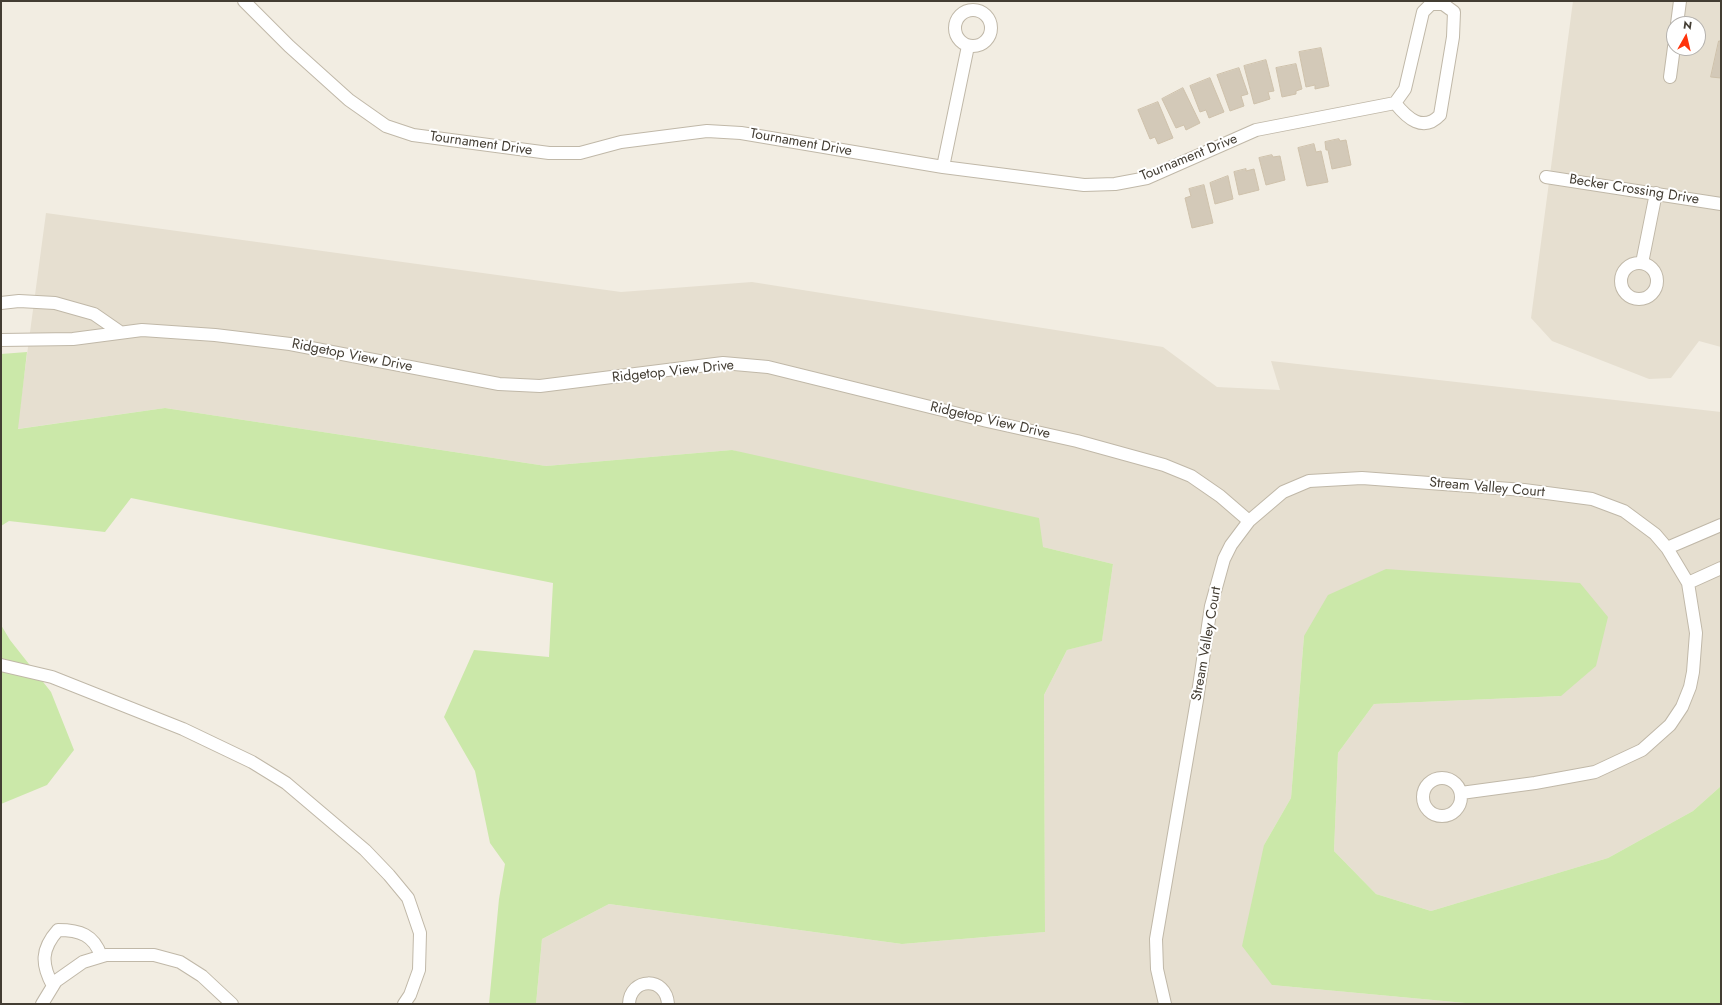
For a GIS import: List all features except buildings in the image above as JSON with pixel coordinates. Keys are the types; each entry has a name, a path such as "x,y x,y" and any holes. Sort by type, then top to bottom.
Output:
{"street":[{"name":"Tournament Drive","path":"244,1 283,41 349,100 386,126 413,135 549,153 580,153 621,142 707,131 741,133 943,167 1070,184 1115,184 1147,178 1256,130 1395,103"},
{"path":"1678,16 1680,1"},
{"path":"1431,4 1443,4 1454,12 1453,37 1440,114 1434,121 1424,124 1406,116 1395,103 1405,89 1423,12 1431,4"},
{"path":"943,167 968,46"},
{"path":"1670,76 1673,56"},
{"name":"Becker Crossing Drive","path":"1546,176 1721,204"},
{"path":"1642,263 1656,193"},
{"path":"1,303 19,301 54,303 94,314 120,332"},
{"name":"Ridgetop View Drive","path":"1,340 73,338 120,332 156,330 290,344 499,384 540,386 723,364 768,367 1077,441 1164,465 1191,476 1220,496 1249,521"},
{"name":"Stream Valley Court","path":"1165,1004 1157,969 1156,939 1197,700 1211,606 1224,559 1231,545 1249,521 1283,492 1309,481 1362,478 1407,480 1524,490 1592,499 1624,511 1655,534 1667,548 1688,583 1696,633 1693,672 1690,687 1685,700 1670,725 1642,750 1595,772 1535,783 1461,793"},
{"path":"1667,548 1721,525"},
{"path":"1688,583 1721,568"},
{"path":"1,665 52,677 183,729 252,762 286,783 365,850 408,898 420,933 419,970 410,995 404,1004"},
{"path":"53,986 45,972 44,957 50,939 58,930 73,930 87,936 98,946 102,956"},
{"path":"42,1004 56,981 83,962 102,956 154,955 180,962 202,976 232,1004"},
{"path":"629,1004 632,993 636,988 648,983 660,987 665,992 668,1004"}],"shaded area":[{"path":"1573,1 1721,1 1721,347 1699,341 1671,378 1649,379 1552,341 1531,318"},
{"path":"46,213 621,292 752,282 1163,347 1217,387 1280,390 1271,361 1721,412 1721,786 1693,811 1608,858 1431,911 1376,894 1334,851 1338,753 1374,704 1561,696 1304,636 1291,798 1264,845 1272,985 1476,1004 536,1004 542,939 609,904 902,944 1045,932 1044,695 1067,650 1102,640 1113,564 1043,547 732,450 546,466 165,408 17,429"}],"green space":[{"path":"27,352 18,429 165,408 546,466 732,450 1039,518 1043,547 1113,564 1102,641 1067,650 1044,695 1045,932 902,944 609,904 542,939 536,1004 489,1004 499,899 505,864 490,843 475,771 444,717 474,650 549,657 553,583 131,498 105,532 9,521 1,526 1,354"},
{"path":"1386,569 1580,583 1608,617 1596,666 1561,696 1374,704 1338,753 1334,851 1376,894 1431,911 1608,858 1693,811 1721,786 1721,1004 1476,1004 1272,985 1242,946 1264,845 1291,798 1304,636 1328,595"},
{"path":"1,625 10,640 51,692 74,750 47,785 1,804"}]}
